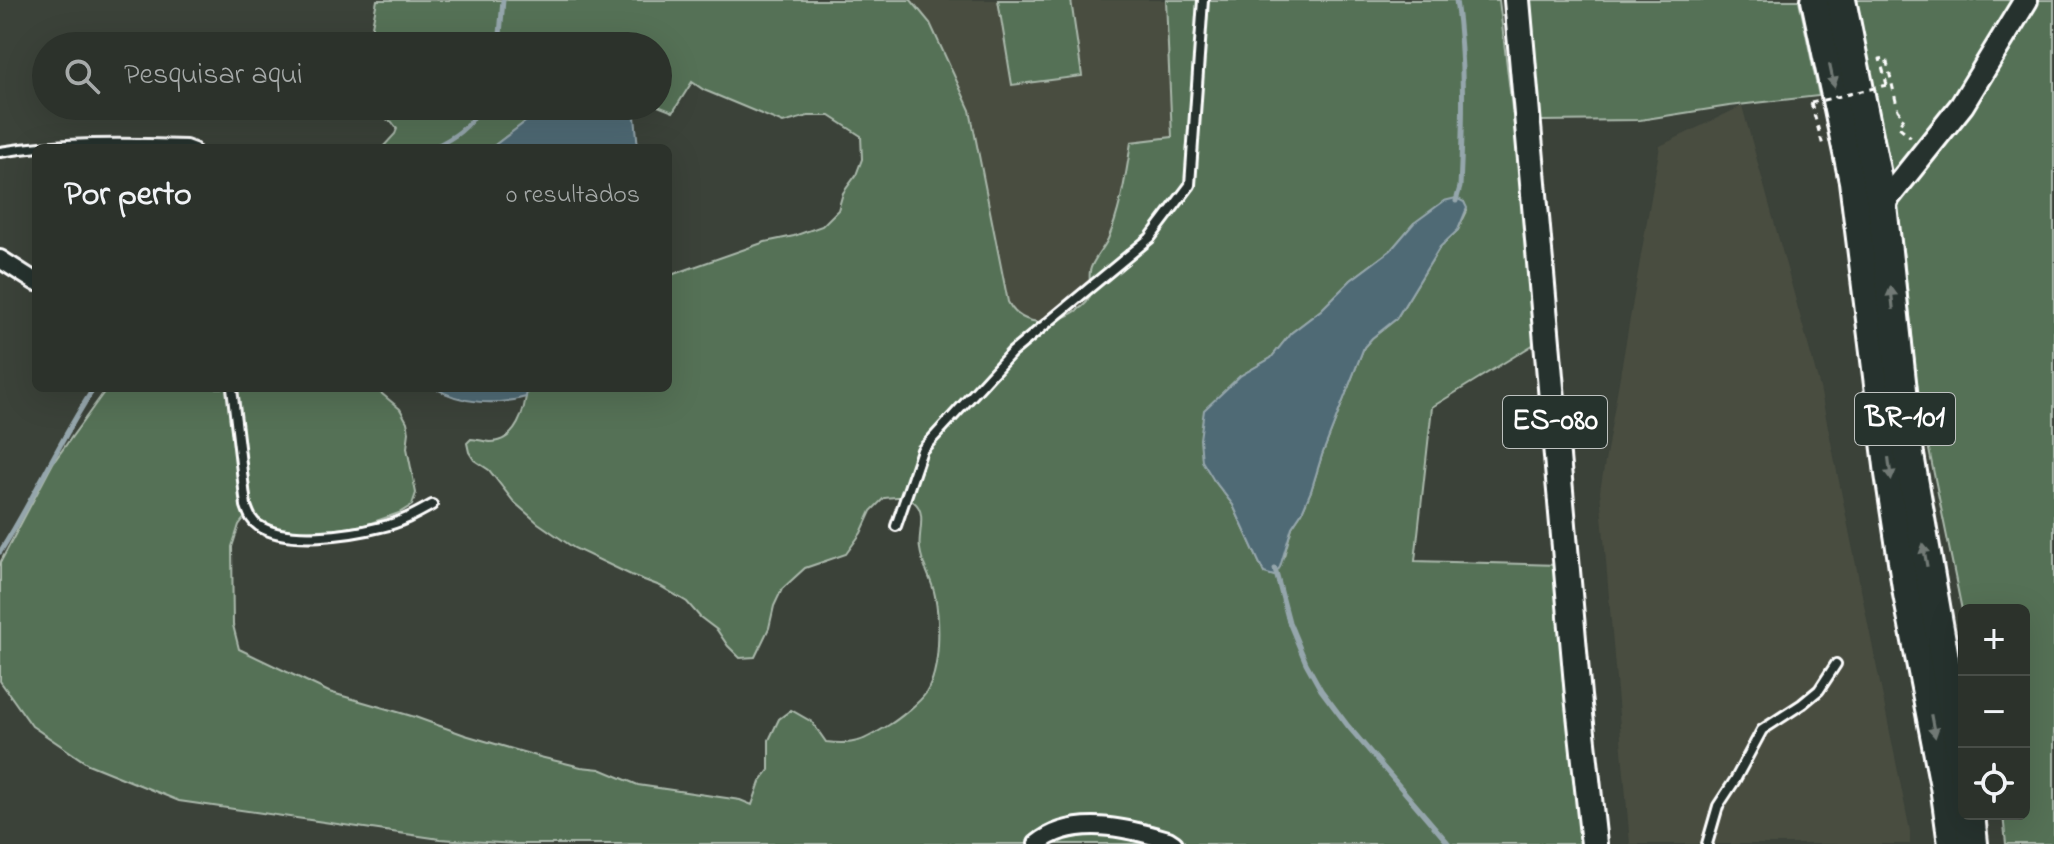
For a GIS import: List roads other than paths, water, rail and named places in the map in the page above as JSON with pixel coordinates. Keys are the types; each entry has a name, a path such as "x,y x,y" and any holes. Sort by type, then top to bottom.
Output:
{"highway":[{"name":"BR-101","path":"1816,0 1854,181 1908,594 1945,786 1953,844"},
{"name":"BR-101","path":"1841,0 1882,205 1909,455 1960,748"},
{"path":"1971,820 1973,844"}],"main road":[{"name":"ES-080","path":"1517,0 1578,696 1594,844"}],"street":[{"path":"1882,205 1962,105 2026,0"},
{"path":"0,259 32,279"},
{"path":"1037,844 1046,836 1081,826 1128,828 1174,844"}],"lane":[{"path":"896,526 922,450 1011,353 1150,238 1190,185 1203,0"},
{"path":"0,152 32,147"},
{"path":"232,392 246,506 250,518 258,525 290,535 353,532 398,522 432,505"},
{"path":"1707,844 1718,806 1762,730 1819,690 1836,664"}],"water":[{"path":"528,120 635,120 638,144 496,144"},
{"path":"1456,198 1464,202 1467,208 1458,230 1440,247 1396,319 1364,347 1311,491 1292,527 1280,567 1274,576 1264,573 1233,505 1202,461 1200,439 1204,410 1240,376 1271,358 1291,333 1321,310 1351,280 1391,250 1414,223 1444,201"},
{"path":"527,392 526,397 503,402 468,400 445,393"}],"waterway":[{"path":"500,32 503,0"},
{"path":"1456,0 1461,47 1462,140 1460,187 1456,201"},
{"path":"440,144 472,120"},
{"path":"0,552 92,392"},
{"path":"1275,569 1289,622 1321,690 1449,844"}]}
